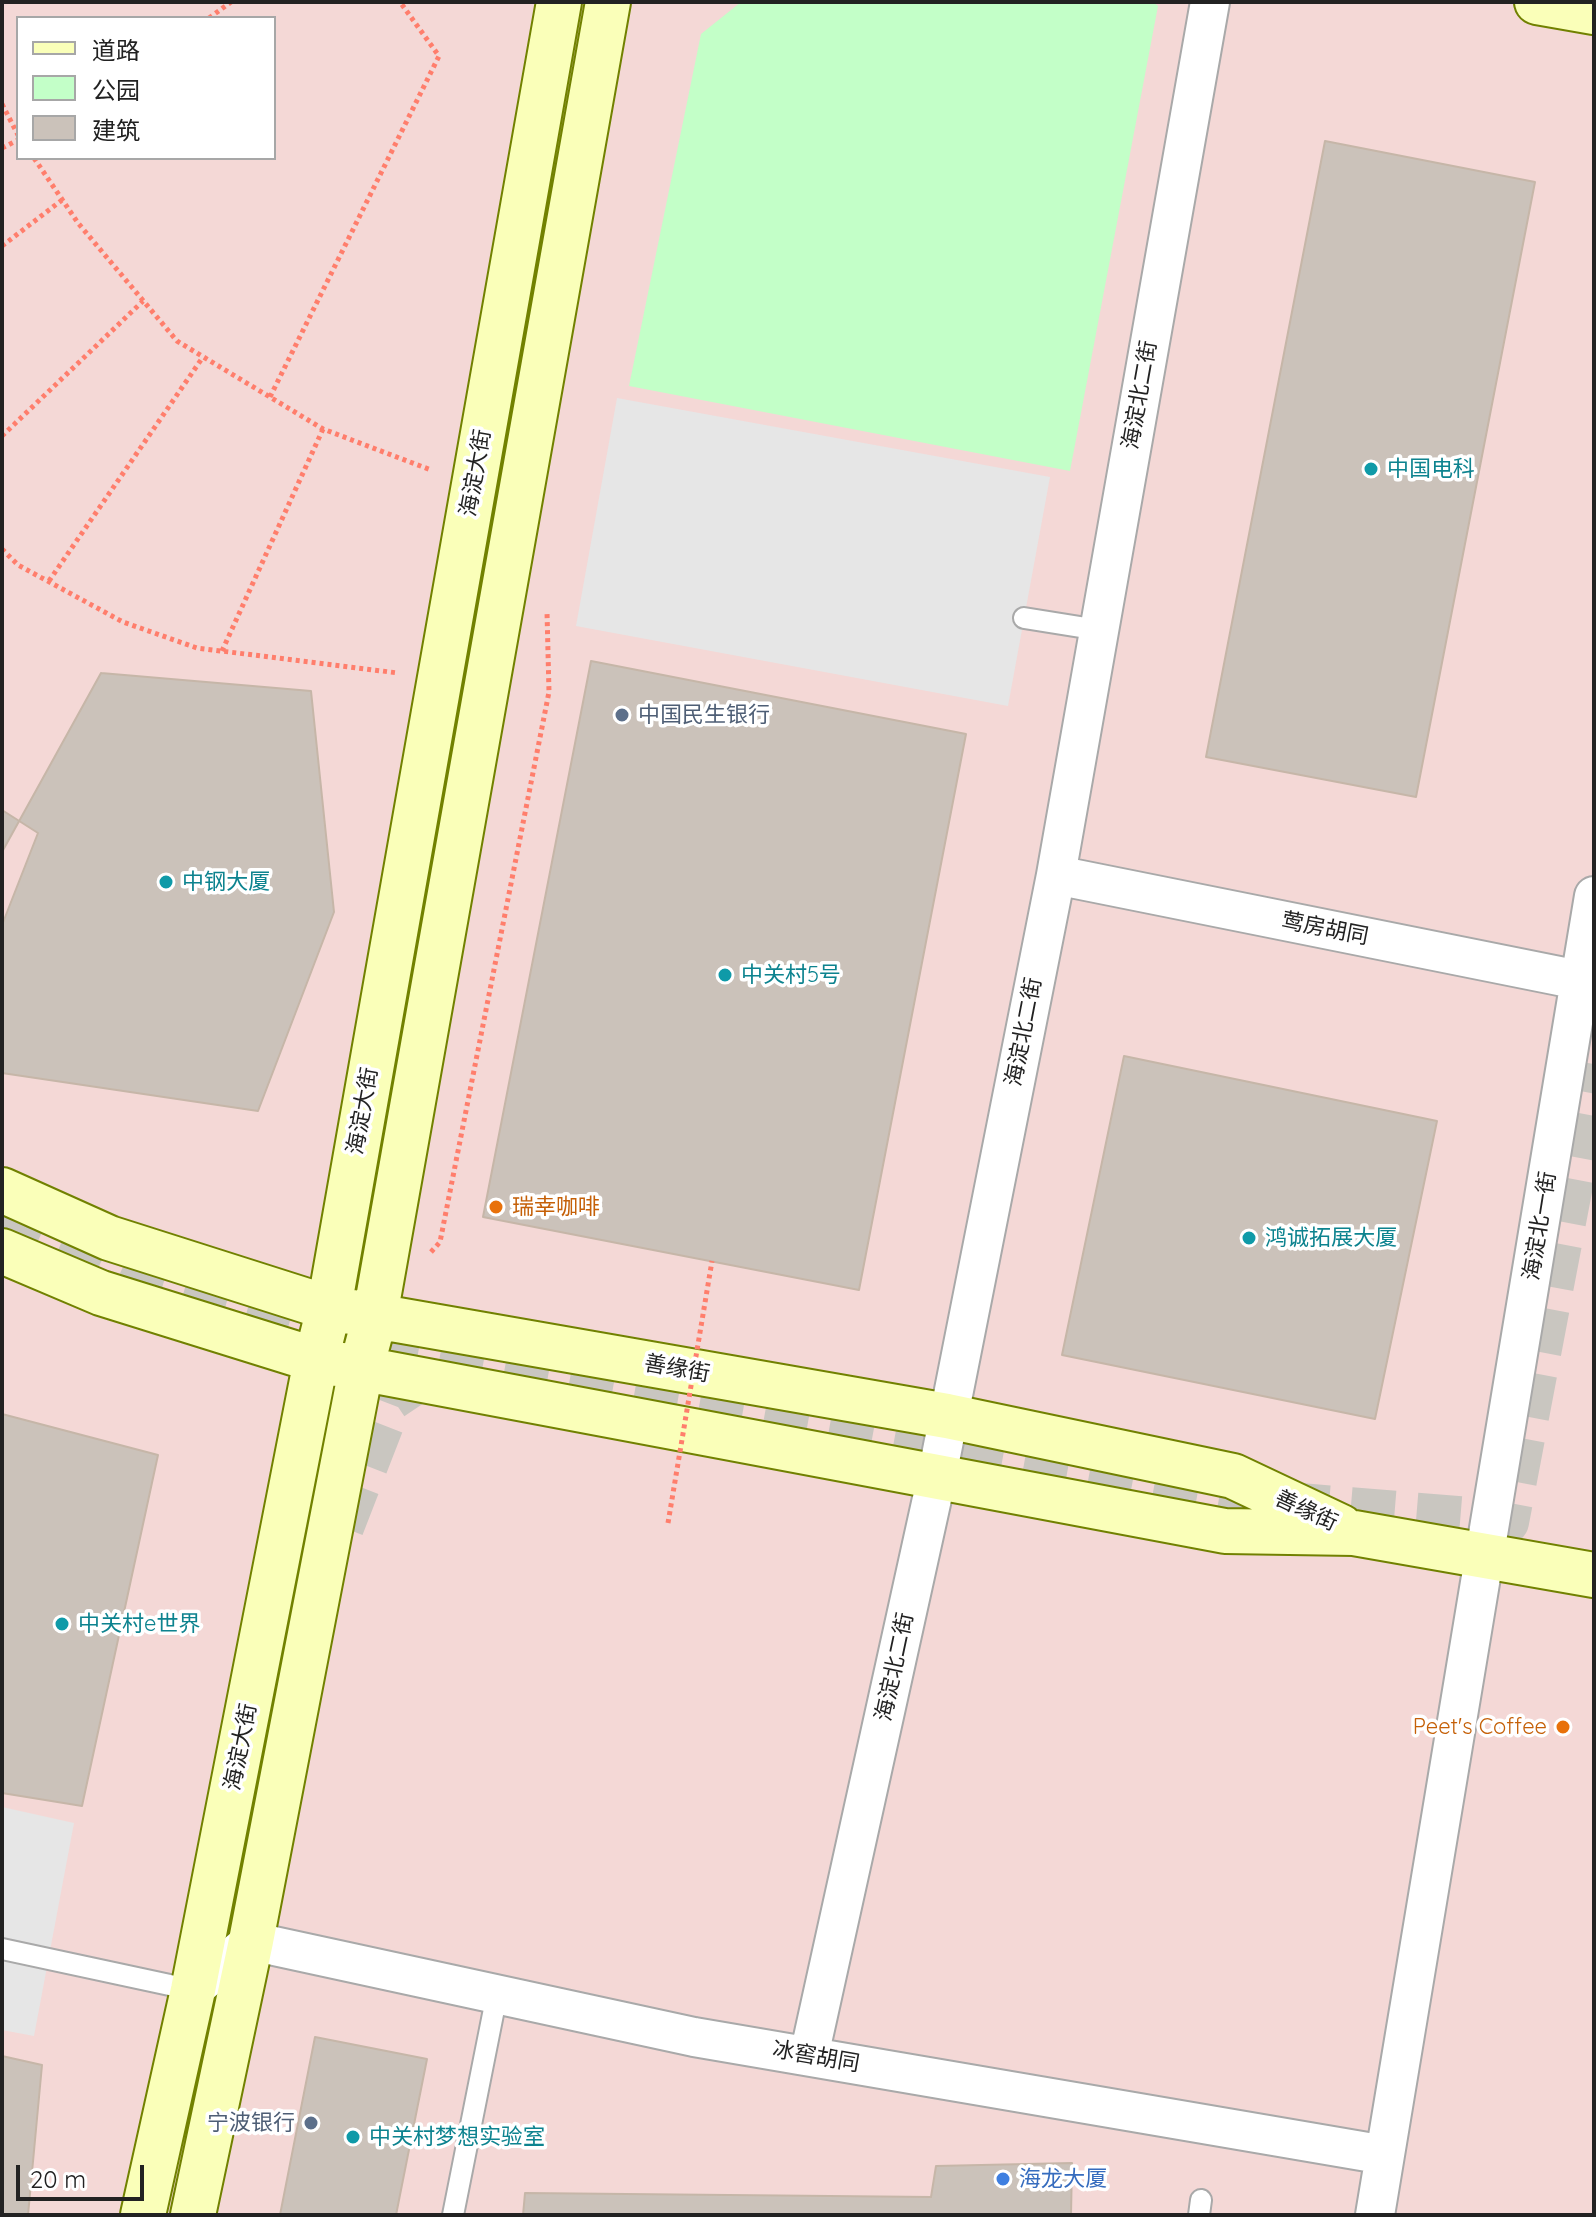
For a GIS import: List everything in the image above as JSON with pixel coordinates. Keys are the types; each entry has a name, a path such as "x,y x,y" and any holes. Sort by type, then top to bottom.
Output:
{"main road":[{"name":"海淀大街","path":"143,2215 193,1990 316,1360 329,1308 559,2"},
{"path":"193,2215 251,1941 361,1369 375,1316 608,2"},
{"path":"1537,2 1594,12"},
{"name":"善缘街","path":"2,1190 109,1238 329,1308 947,1416 1233,1476 1354,1533"},
{"name":"善缘街","path":"2,1251 101,1293 316,1360 1225,1531 1354,1533 1594,1575"}],"street":[{"name":"海淀北二街","path":"809,2056 937,1476 1056,875 1210,2"},
{"name":"莺房胡同","path":"1056,875 1587,981"},
{"name":"海淀北一街","path":"1385,2155 1587,981 1594,896"},
{"path":"193,1990 251,1941"},
{"name":"冰窖胡同","path":"251,1941 694,2037 1385,2155"},
{"path":"1375,2215 1385,2155"}],"lane":[{"path":"1024,618 1099,630"},
{"path":"2,1949 193,1990"},
{"path":"453,2215 497,1994"}],"path":[{"path":"212,16 231,2"},
{"path":"270,397 439,56 400,2"},
{"path":"2,104 16,133"},
{"path":"35,160 78,223 177,341 323,429 439,474"},
{"path":"2,246 62,200"},
{"path":"2,436 143,301"},
{"path":"49,581 203,357"},
{"path":"222,651 323,429"},
{"path":"2,549 18,565 123,622 197,648 376,669 439,680"},
{"path":"422,1263 440,1242 549,692 547,599"},
{"path":"668,1523 712,1261"}],"shaded area":[{"path":"2,2 1594,2 1594,2215 2,2215"},
{"path":"617,398 1050,477 1008,706 576,626"},
{"path":"2,1807 74,1823 34,2036 2,2030"}],"green space":[{"path":"741,2 1153,2 1158,6 1070,471 629,386 701,34"}],"building":[{"name":"中国电科","path":"1325,141 1535,182 1416,797 1206,757"},
{"name":"中关村5号","path":"591,661 966,734 859,1290 483,1217"},
{"name":"中钢大厦","path":"101,673 311,691 334,912 258,1111 2,1073 2,852"},
{"path":"2,810 38,833 2,925"},
{"name":"鸿诚拓展大厦","path":"1124,1056 1437,1121 1375,1419 1062,1355"},
{"name":"中关村e世界","path":"2,1414 158,1455 82,1806 2,1793"},
{"name":"中关村梦想实验室","path":"315,2037 427,2059 396,2215 280,2215"},
{"path":"2,2056 42,2065 28,2215 2,2215"},
{"name":"海龙大厦","path":"1072,2163 1071,2215 523,2215 525,2193 931,2197 936,2166"}],"tunnel":[{"path":"2,1214 128,1273 351,1337 1251,1501 1507,1522 1594,1064"},
{"path":"342,1527 392,1398 429,1373 445,1373"}],"place":[{"name":"中国电科","path":"1371,469"},
{"name":"中国民生银行","path":"622,715"},
{"name":"中钢大厦","path":"166,882"},
{"name":"中关村5号","path":"725,975"},
{"name":"瑞幸咖啡","path":"496,1207"},
{"name":"鸿诚拓展大厦","path":"1249,1238"},
{"name":"中关村e世界","path":"62,1624"},
{"name":"Peet's Coffee","path":"1563,1727"},
{"name":"宁波银行","path":"311,2123"},
{"name":"中关村梦想实验室","path":"353,2137"},
{"name":"海龙大厦","path":"1003,2179"}]}
